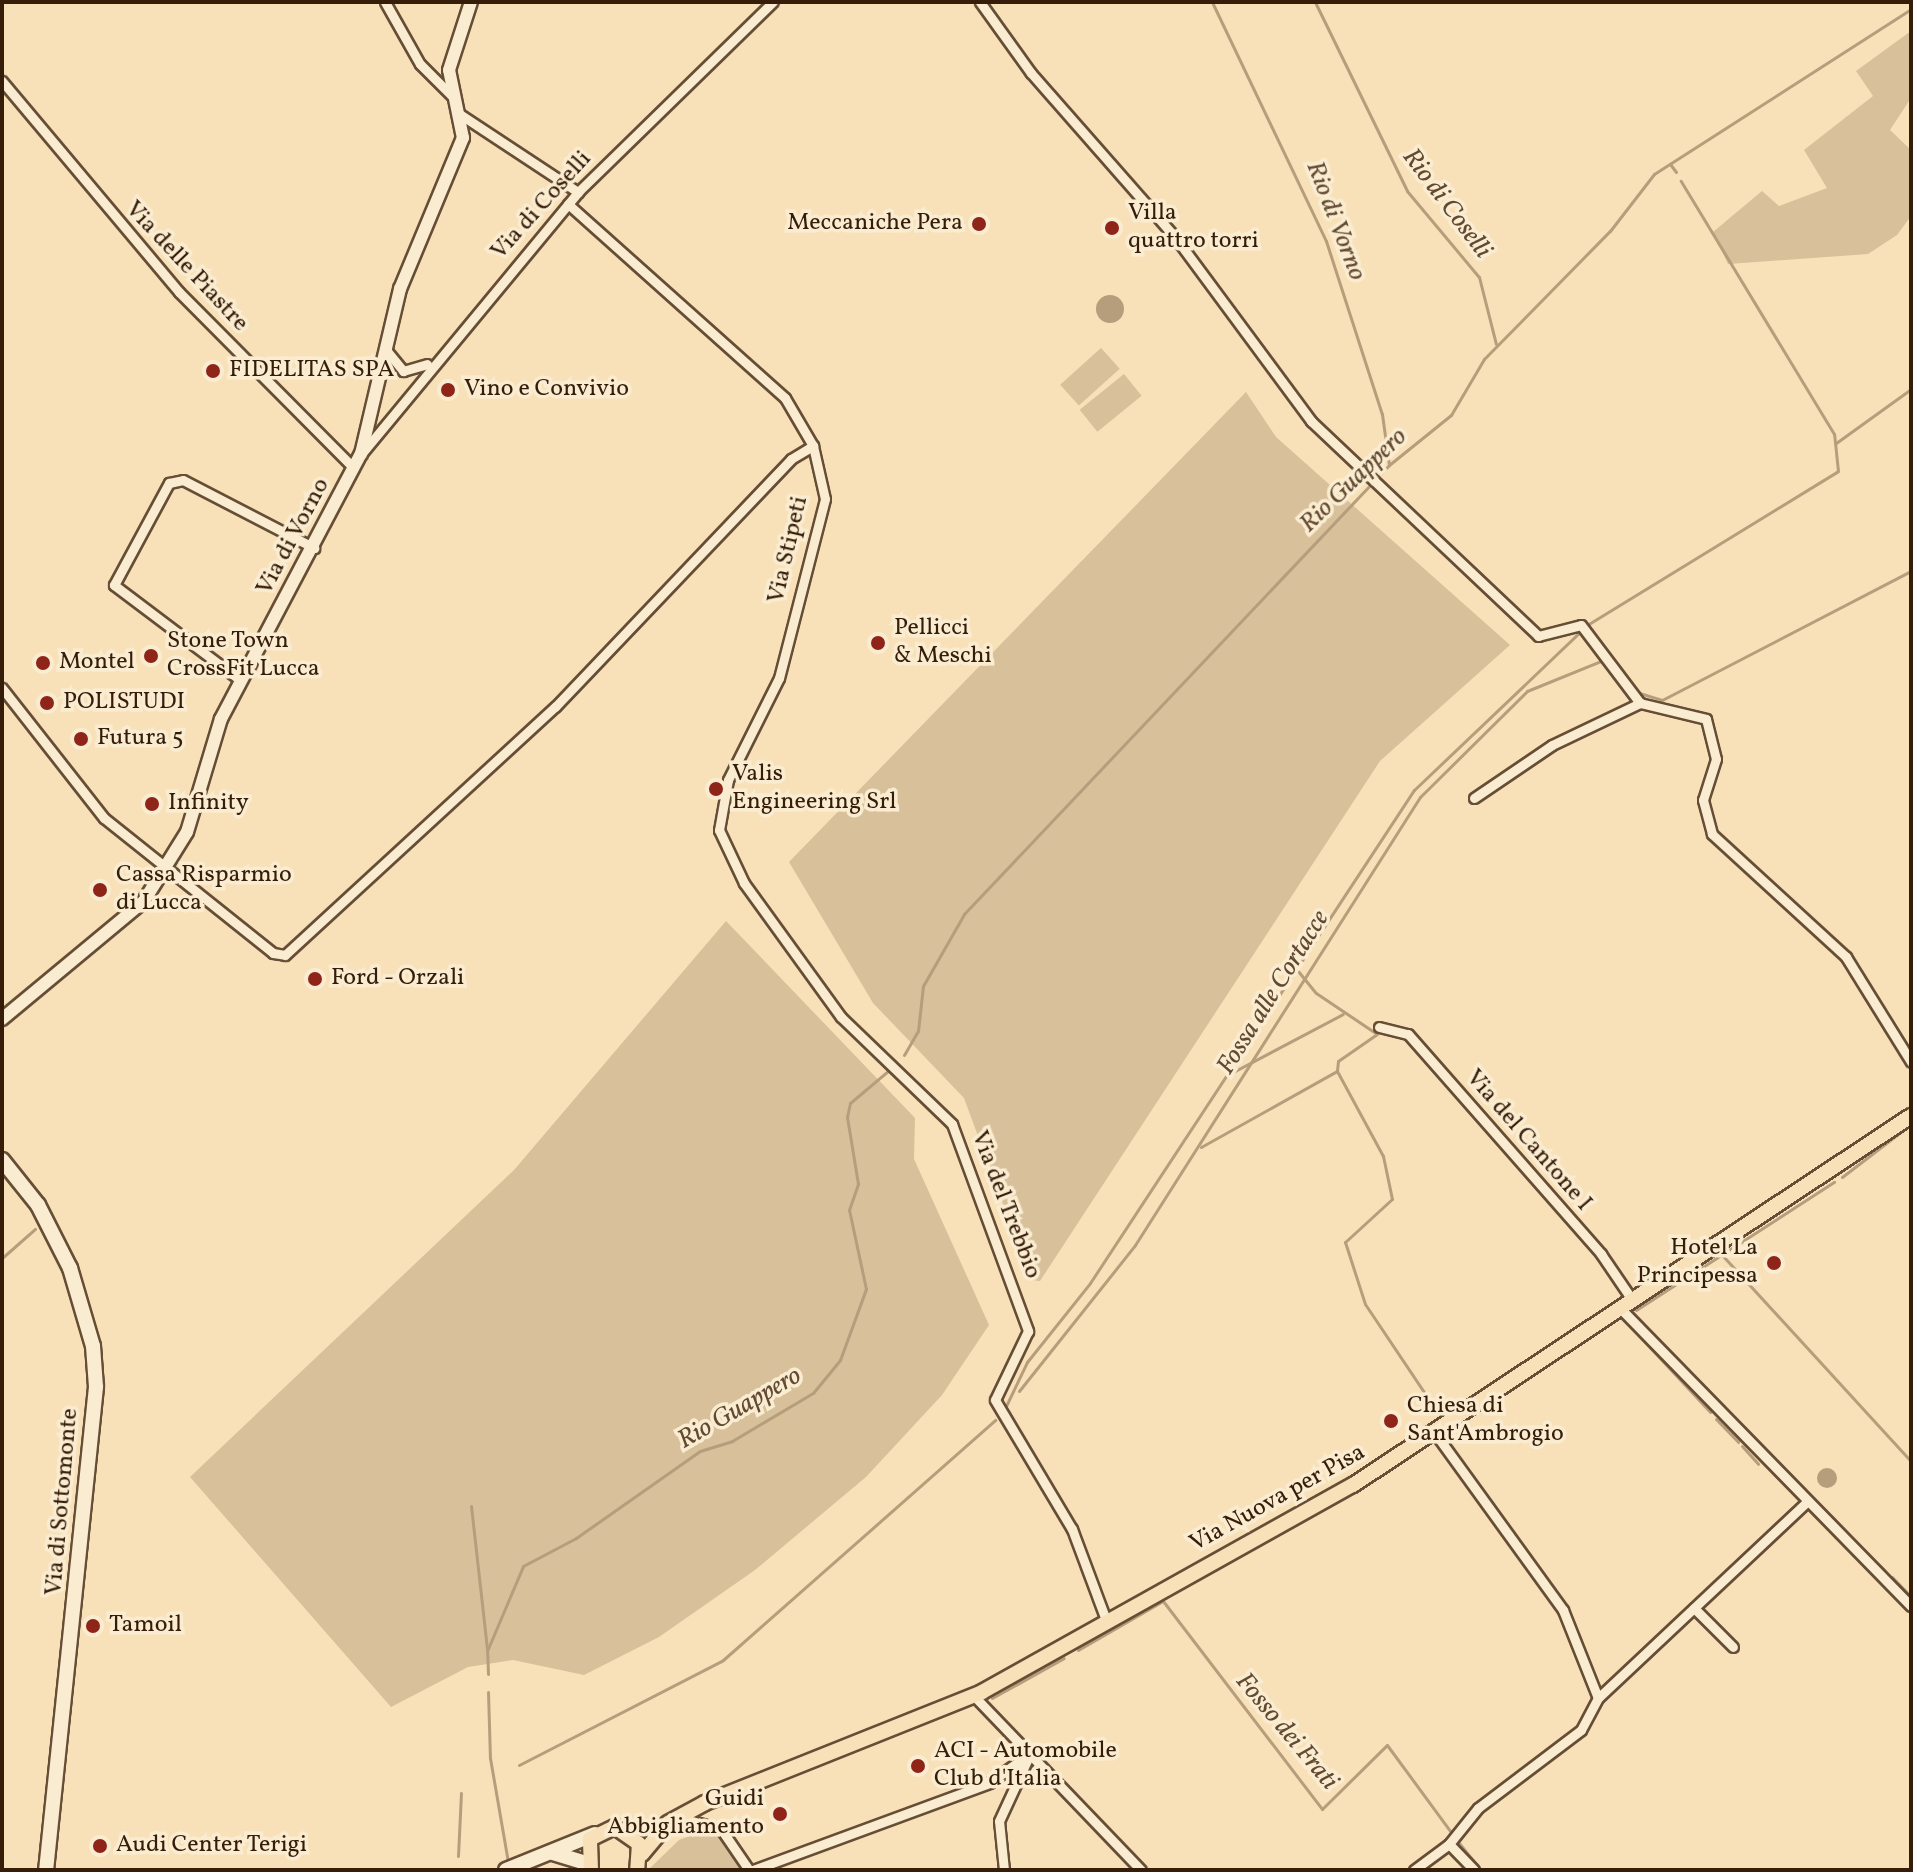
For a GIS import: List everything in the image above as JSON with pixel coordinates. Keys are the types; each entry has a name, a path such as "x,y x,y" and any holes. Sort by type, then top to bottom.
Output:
{"main road":[{"name":"Via Nuova per Pisa","path":"673,1820 763,1776 974,1696 1434,1432 1911,1116"},
{"name":"Via di Sottomonte","path":"2,1160 38,1205 70,1268 93,1346 96,1387 46,1870"},
{"path":"513,1868 595,1834 673,1820"},
{"path":"637,1870 642,1854 673,1820"},
{"path":"626,1829 642,1854"},
{"path":"548,1854 589,1867 595,1834"}],"street":[{"path":"385,2 420,64 451,95"},
{"name":"Via di Vorno","path":"2,1019 104,938 170,865 201,798 221,719 361,454 385,344 422,229 460,151 458,113 451,95 452,51 471,2"},
{"name":"Via di Coselli","path":"361,454 431,362 578,192 773,2"},
{"path":"980,2 1031,73 1201,272 1311,421 1538,636 1583,627 1640,703"},
{"name":"Via delle Piastre","path":"2,81 179,292 354,468"},
{"path":"458,113 578,192"},
{"name":"Via Stipeti","path":"568,204 785,398 813,446 825,499 779,678 724,793 725,852"},
{"path":"385,344 393,366 403,371 431,362"},
{"path":"2,688 88,802 170,865 273,953 289,953 555,707 791,459 813,446"},
{"path":"240,680 114,585 169,483 183,480 314,548"},
{"path":"1474,798 1552,745 1640,703 1706,719 1716,759 1703,800 1712,834 1846,957 1911,1062"},
{"name":"Via del Trebbio","path":"725,852 841,1017 952,1124 1028,1331 995,1400 1072,1529 1106,1620"},
{"name":"Via del Cantone I","path":"1379,1027 1408,1034 1627,1305 1807,1502 1911,1606"},
{"path":"1434,1432 1563,1610 1598,1698"},
{"path":"1414,1870 1449,1844 1478,1808 1581,1730 1598,1698 1807,1502"},
{"path":"1694,1608 1733,1647"},
{"path":"974,1696 1032,1752 1141,1870"},
{"path":"673,1820 721,1829 751,1870 989,1783 1032,1752"},
{"path":"1004,1870 999,1821 1032,1752"},
{"path":"1449,1844 1474,1870"}],"shaded area":[{"path":"1911,31 1911,98 1890,130 1911,150 1911,216 1897,235 1868,254 1728,264 1713,232 1762,191 1779,206 1827,188 1804,150 1873,96 1856,71"},
{"path":"1110,295 1120,299 1124,309 1120,319 1110,323 1100,319 1096,309 1100,299"},
{"path":"1101,348 1120,369 1079,406 1060,385"},
{"path":"1124,374 1142,396 1097,432 1080,410"},
{"path":"1246,392 1276,437 1510,645 1380,761 1040,1281 1031,1280 964,1098 873,1003 789,862"},
{"path":"726,921 915,1118 914,1159 989,1325 942,1395 866,1477 755,1570 659,1637 584,1675 513,1660 468,1667 391,1707 190,1477 514,1170"},
{"path":"1827,1468 1834,1471 1837,1478 1834,1485 1827,1488 1820,1485 1817,1478 1820,1471"},
{"path":"706,1830 730,1843 743,1870 648,1870 679,1840"}],"waterway":[{"name":"Rio di Vorno","path":"1212,2 1326,241 1382,414 1389,465"},
{"name":"Rio di Coselli","path":"1315,2 1407,191 1479,277 1496,344"},
{"name":"Rio Guappero","path":"904,1055 918,1031 923,986 964,914 1389,465 1451,415 1484,359 1610,231 1654,174 1911,9"},
{"path":"1670,164 1676,172"},
{"path":"1006,1406 1027,1362 1090,1283 1414,790 1587,625 1838,471 1834,434 1681,181"},
{"path":"1836,443 1911,389"},
{"path":"1636,692 1662,700 1911,571"},
{"path":"1587,625 1615,664"},
{"name":"Fossa alle Cortacce","path":"1019,1391 1135,1245 1420,797 1527,691 1601,661"},
{"path":"1298,971 1316,993 1377,1034 1338,1061 1337,1071 1383,1156 1392,1199 1345,1242 1365,1304 1440,1416"},
{"path":"1233,1072 1343,1014"},
{"name":"Rio Guappero","path":"488,1674 487,1651 523,1566 576,1538 700,1451 732,1441 813,1393 840,1360 866,1289 849,1210 858,1184 847,1117 850,1103 889,1070"},
{"path":"1201,1147 1337,1071"},
{"path":"1842,1177 1911,1124"},
{"path":"1636,1310 1834,1182"},
{"path":"2,1258 35,1229"},
{"path":"1722,1255 1911,1461"},
{"path":"1629,1325 1710,1412"},
{"path":"1716,1419 1738,1442"},
{"path":"519,1765 723,1660 995,1420"},
{"path":"1742,1446 1758,1464"},
{"path":"471,1506 487,1649"},
{"path":"1828,1515 1885,1571"},
{"path":"1892,1577 1911,1597"},
{"name":"Fosso dei Frati","path":"1078,1650 1163,1601 1322,1809 1387,1745 1451,1832"},
{"name":"Fosso dei Frati","path":"992,1698 1064,1658"},
{"name":"Rio Guappero","path":"488,1692 490,1758 508,1862"},
{"path":"458,1856 461,1793"},
{"name":"Fosso dei Frati","path":"1459,1843 1481,1870"},
{"name":"Fosso dei Frati","path":"527,1870 532,1868"}],"place":[{"name":"Meccaniche Pera","path":"979,224"},
{"name":"Villa quattro torri","path":"1112,228"},
{"name":"FIDELITAS SPA","path":"213,371"},
{"name":"Vino e Convivio","path":"448,390"},
{"name":"Pellicci & Meschi","path":"878,643"},
{"name":"Stone Town CrossFit Lucca","path":"151,656"},
{"name":"Montel","path":"43,663"},
{"name":"POLISTUDI","path":"47,703"},
{"name":"Futura 5","path":"81,739"},
{"name":"Valis Engineering Srl","path":"716,789"},
{"name":"Infinity","path":"152,804"},
{"name":"Cassa Risparmio di Lucca","path":"100,890"},
{"name":"Ford - Orzali","path":"315,979"},
{"name":"Hotel La Principessa","path":"1774,1263"},
{"name":"Chiesa di Sant'Ambrogio","path":"1391,1421"},
{"name":"Tamoil","path":"93,1626"},
{"name":"ACI - Automobile Club d'Italia","path":"918,1766"},
{"name":"Guidi Abbigliamento","path":"780,1814"},
{"name":"Audi Center Terigi","path":"100,1846"}]}
